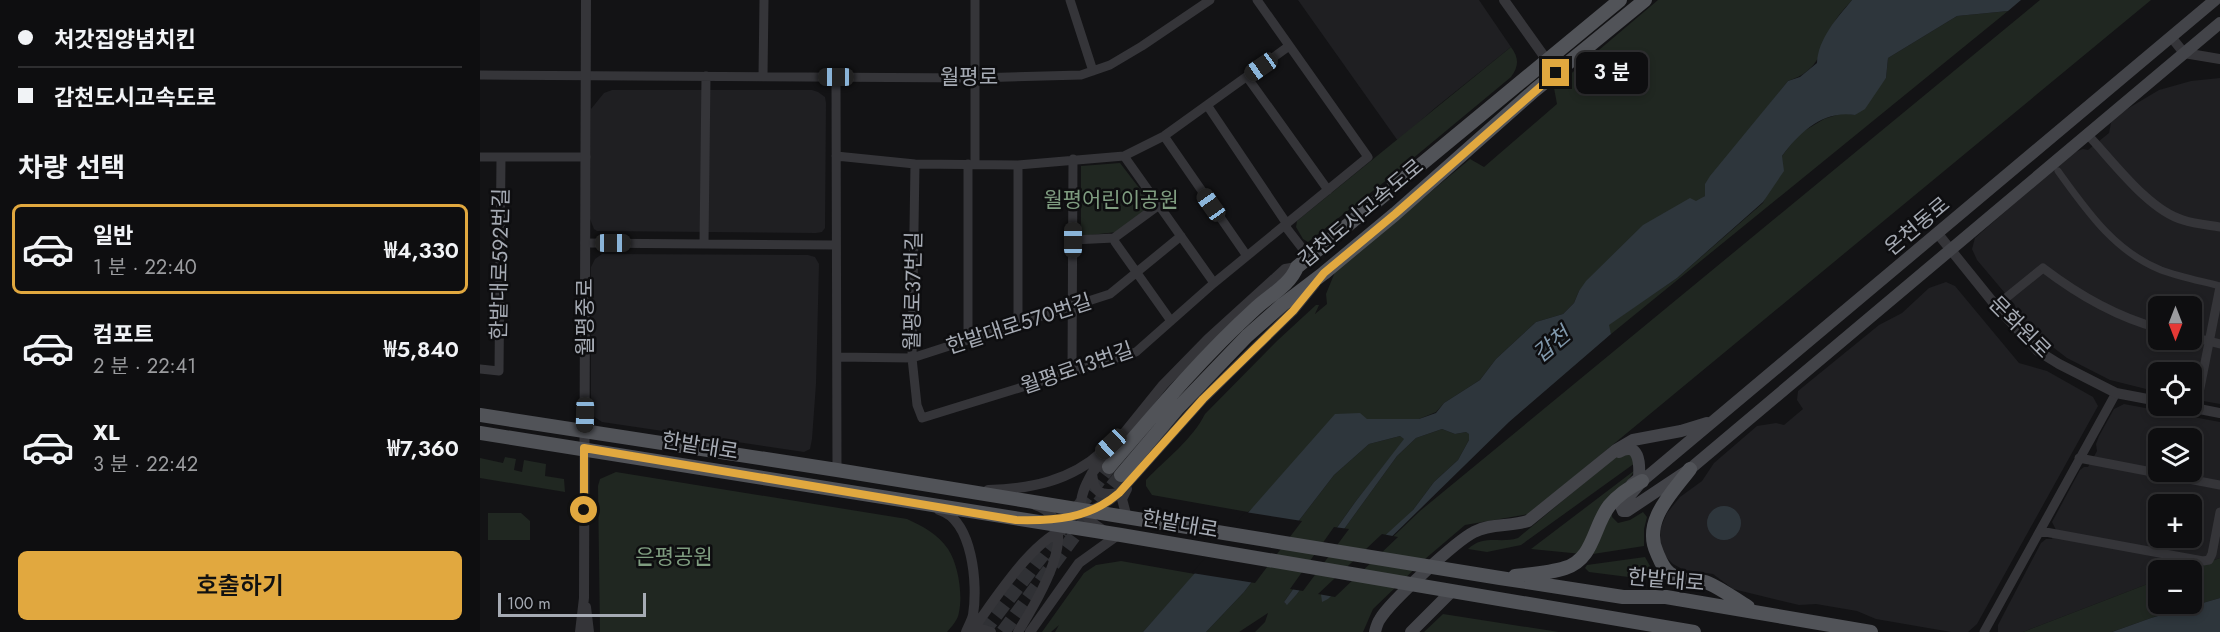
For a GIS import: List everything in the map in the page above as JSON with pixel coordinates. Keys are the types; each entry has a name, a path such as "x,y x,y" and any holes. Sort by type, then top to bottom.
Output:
{"main road":[{"name":"갑천도시고속도로","path":"1121,474 1167,398 1256,308 1293,277 1297,267 1620,0"},
{"name":"갑천도시고속도로","path":"1121,474 1177,409 1247,336 1282,304 1324,273 1395,214 1556,73 1645,0"},
{"name":"온천동로","path":"2215,0 1642,481 1622,506 1623,511 1627,511 1690,469 2220,22"},
{"path":"480,415 584,430"},
{"path":"1375,632 1380,619 1391,606 1459,541 1475,531 1528,521 1616,450 1633,440 1681,431 1714,421"},
{"name":"한밭대로","path":"584,430 837,470 1086,514 1132,518 1623,597 1666,597 1871,632"},
{"name":"한밭대로","path":"480,433 1116,535 1694,632"},
{"path":"1500,578 1567,568 1582,558 1592,544 1609,506 1639,478 1640,464 1634,452 1626,448 1602,461"},
{"path":"1690,469 1663,505 1654,523 1652,536 1660,561 1669,573 1688,582 1707,582 1758,612"},
{"path":"1627,489 1642,481"},
{"path":"1411,632 1449,590"}],"street":[{"name":"월평중로","path":"584,598 586,0"},
{"path":"763,76 764,0"},
{"path":"968,340 975,0"},
{"path":"1070,0 1092,71"},
{"name":"월평로","path":"480,75 975,78 1072,75 1110,65 1210,0"},
{"name":"월평로13번길","path":"922,418 1136,352 1214,283 1368,157 1257,0"},
{"path":"1504,0 1556,73"},
{"path":"2172,38 2184,53 2220,59"},
{"path":"836,156 915,164 1018,165 1124,156 1164,136 1290,46"},
{"path":"704,244 706,76"},
{"path":"836,77 837,470"},
{"path":"1247,77 1328,190"},
{"path":"1207,105 1309,257"},
{"path":"2087,134 2156,204 2171,215 2183,220 2220,227"},
{"path":"1164,136 1247,256"},
{"path":"1124,156 1214,283"},
{"path":"480,157 585,157"},
{"name":"한밭대로592번길","path":"480,369 499,371 501,157"},
{"path":"1072,371 1073,159"},
{"name":"월평로37번길","path":"915,164 912,358 917,405 922,418"},
{"path":"1018,165 1018,323"},
{"path":"2058,171 2098,226 2129,253 2162,270 2220,286 2202,378"},
{"path":"1073,240 1114,238 1159,206"},
{"name":"문화원로","path":"1938,234 2017,331 2038,351 2115,393 2148,399"},
{"name":"한밭대로570번길","path":"837,357 912,358 1110,294 1180,236"},
{"path":"1114,238 1171,321"},
{"path":"585,243 836,245"},
{"path":"1030,632 1079,562 1116,535 1086,514 1083,493 1092,473 1163,385 1208,339 1285,269 1297,267"},
{"path":"1996,306 2043,268 2069,288 2148,326"},
{"path":"2202,340 2220,344"},
{"path":"1984,632 2115,393"},
{"path":"2202,409 2220,412"},
{"path":"960,491 1008,490 1048,483 1078,471 1123,433"},
{"path":"2079,458 2220,485"},
{"path":"1092,473 1095,489 1099,492 1119,493"},
{"path":"973,632 1035,548 1058,526 1086,514 1119,493 1121,474"},
{"path":"1121,474 1122,499 1126,514 1132,518"},
{"path":"907,501 948,513 959,526 969,547 974,569 973,616 966,632"},
{"path":"1018,632 1044,588 1056,555 1058,539 1058,526 1041,507 1021,501"},
{"path":"2040,531 2203,561 2209,560 2212,554 2220,512"},
{"path":"580,632 584,598"},
{"path":"584,598 589,632"},
{"path":"973,632 981,629 991,632"}],"shaded area":[{"path":"1298,0 1479,0 1511,47 1398,141"},
{"path":"2220,78 2220,404 2202,401 2202,362 2148,362 2148,390 2110,380 2067,358 2041,338 2016,314 2015,305 1977,260 1972,249 1975,238 2072,153 2083,149 2088,150 2109,133 2112,118 2159,90 2191,81"},
{"path":"612,90 812,90 818,92 825,97 826,103 825,228 822,232 816,233 597,231 590,219 591,109 604,93"},
{"path":"602,254 808,255 815,257 819,264 816,384 810,449 804,452 602,422 593,416 591,406 591,267 595,259"},
{"path":"1946,282 1955,286 2019,363 2047,371 2093,397 2098,406 1977,624 1968,632 1951,632 1876,619 1857,611 1816,604 1799,605 1733,589 1713,574 1684,570 1664,555 1660,529 1667,513 1680,497 1702,481 1714,463 1757,426 1776,423 1784,425 1803,409 1797,400 1798,391 1879,325 1902,313 1929,288"},
{"path":"2124,404 2148,408 2148,416 2188,416 2220,422 2220,558 2202,565 2202,560 2148,560 2148,584 2023,632 1998,632 1998,625 2041,543 2046,539 2052,539 2056,530 2052,522 2080,470 2088,467 2097,451 2096,444 2114,409"}],"green space":[{"path":"1658,0 1852,0 1836,20 1813,65 1807,71 1788,81 1705,185 1705,196 1579,291 1574,303 1563,314 1536,322 1496,359 1480,380 1444,403 1436,412 1419,419 1367,419 1248,512 1152,495 1146,486 1146,480 1186,441 1205,414 1278,340 1316,305 1319,305 1315,314 1327,304 1326,294 1335,272 1470,159 1484,167 1557,104 1554,88"},
{"path":"2040,0 2151,0 1529,514 1465,525 1425,559 1373,609 1363,632 1255,632 1265,622 1268,613 1239,632 1206,632 1244,592 1334,475 1369,444 1400,436 1405,439 1356,501 1284,602 1286,604 1297,594 1397,456 1416,438 1442,429 1455,434 1466,432 1470,434 1458,460 1434,482 1413,510 1331,596 1420,511"},
{"path":"2008,11 1611,334 1608,325 1677,278 1763,203 1782,156 1799,134 1824,119 1843,113 1855,115 1886,78 1888,58 1957,16"},
{"path":"1511,47 1517,62 1511,77 1308,242 1303,239 1296,227 1297,221"},
{"name":"월평어린이공원","path":"1120,163 1153,206 1117,232 1081,236 1081,166"},
{"path":"1620,453 1631,455 1635,463 1521,545 1487,552 1468,549 1480,542 1518,538"},
{"path":"505,457 516,459 514,470 522,472 524,460 546,464 545,476 564,479 565,492 480,478 480,458 503,463"},
{"path":"1635,470 1628,480 1608,498 1582,554 1531,549"},
{"name":"은평공원","path":"616,472 907,519 935,535 952,555 960,588 957,618 947,632 600,632 598,486 600,479"},
{"path":"1612,512 1612,517 1618,523 1630,520 1643,512 1647,517 1644,546 1593,554"},
{"path":"488,513 521,513 530,521 530,540 488,540"},
{"path":"1645,557 1655,575 1652,580 1589,572 1585,568 1587,565"},
{"path":"2220,558 2220,598 2202,603 2202,565"},
{"path":"1121,561 1195,574 1143,632 1055,632 1059,625 1051,632 1042,632 1084,573 1096,565"},
{"path":"2148,584 2148,614 2165,614 2112,632 2023,632"},
{"path":"1443,614 1559,632 1424,632"}],"water":[{"name":"갑천","path":"1852,0 2021,0 2008,11 1957,16 1888,58 1886,78 1865,109 1855,115 1843,114 1823,119 1796,139 1782,156 1784,171 1763,202 1677,278 1609,325 1611,334 1509,422 1328,599 1322,602 1321,594 1413,510 1434,482 1458,460 1469,440 1469,434 1466,432 1455,434 1442,429 1416,438 1397,456 1287,605 1284,602 1356,501 1404,439 1400,436 1369,444 1334,475 1244,592 1206,632 1143,632 1335,414 1360,413 1367,419 1419,419 1436,413 1444,403 1480,380 1496,359 1536,322 1563,314 1574,303 1586,281 1643,225 1690,198 1696,201 1705,196 1705,184 1710,176 1788,81 1800,77 1817,63 1825,37"},
{"path":"1724,506 1736,511 1741,523 1736,535 1724,540 1712,535 1707,523 1712,511"},
{"path":"2220,598 2220,632 2112,632 2165,614 2202,614 2202,603"}],"pier":[{"path":"1245,512 1302,521 1255,583 1192,573"},
{"path":"1334,527 1349,529 1303,591 1290,589"},
{"path":"1382,534 1398,537 1335,597 1318,594"}],"tunnel":[{"path":"1078,508 1109,467"},
{"path":"1099,503 1121,475"},
{"path":"1003,632 1086,520"},
{"path":"983,632 1061,531"}],"route":[{"path":"584,510 584,448 1016,520 1043,521 1091,512 1119,493 1203,399 1293,311 1324,273 1556,73"}]}
